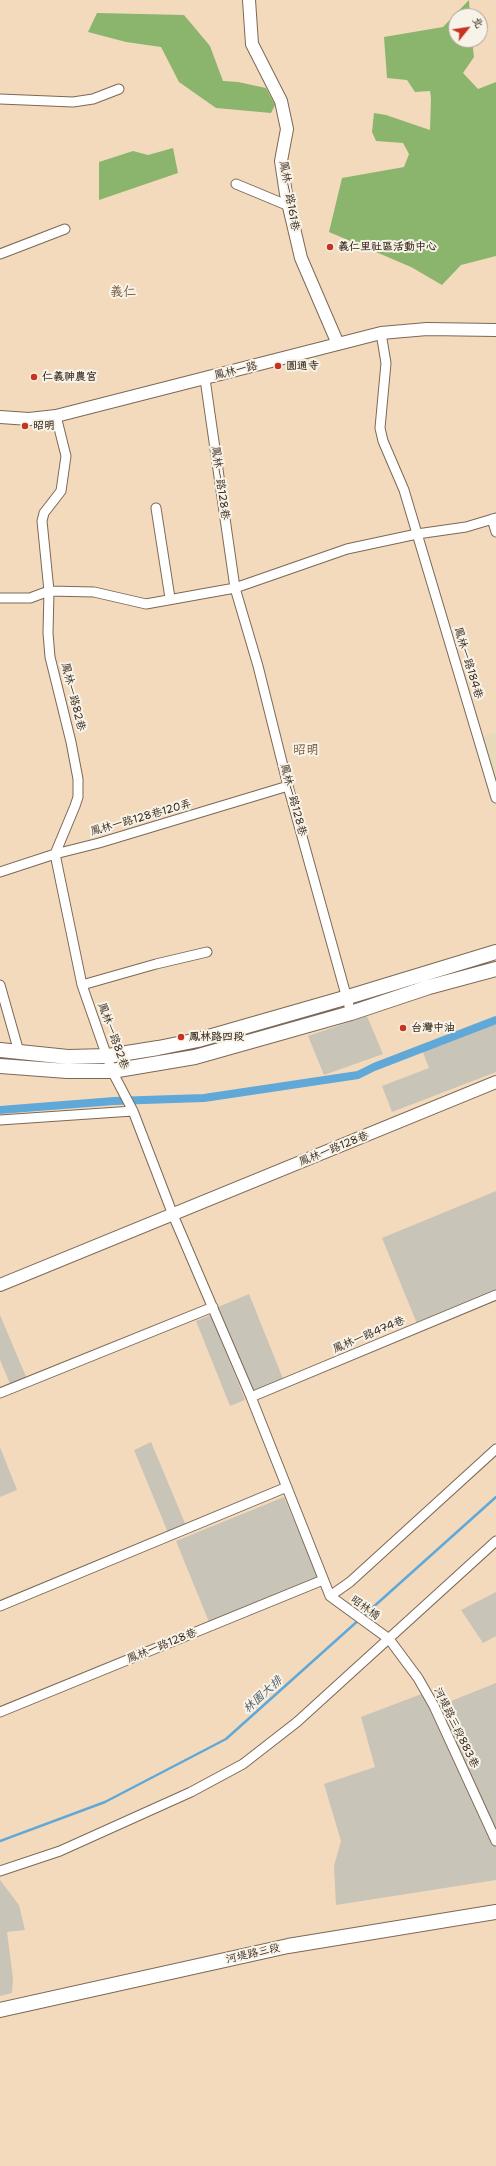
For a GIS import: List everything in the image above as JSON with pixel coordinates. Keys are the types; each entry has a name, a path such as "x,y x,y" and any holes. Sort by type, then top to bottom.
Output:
{"main road":[{"path":"0,1050 68,1057 108,1056 193,1041 348,997 496,952"},
{"path":"0,1066 67,1071 112,1071 195,1057 351,1013 429,987 496,969"},
{"name":"河堤路三段","path":"6,2009 288,1946 496,1912"}],"street":[{"name":"鳳林一路161巷","path":"249,0 252,44 281,101 287,129 281,161 289,206 301,258 338,344"},
{"path":"0,99 73,102 93,99 119,89"},
{"path":"236,184 289,206"},
{"path":"0,254 65,229"},
{"name":"鳳林一路","path":"0,417 29,419 56,416 381,333 427,329 496,330"},
{"name":"鳳林一路184巷","path":"381,333 386,363 380,428 383,441 404,490 496,798"},
{"name":"鳳林一路128巷","path":"205,379 235,588 258,666 288,786 348,997 351,1013"},
{"name":"鳳林一路82巷","path":"56,416 66,456 62,491 44,513 42,521 49,591 48,633 50,657 71,742 78,778 78,797 55,854 82,986 108,1056 112,1071 131,1109"},
{"path":"156,508 170,598"},
{"path":"0,598 30,598 49,591 94,592 146,604 170,598 235,588 347,549 417,534 466,528 494,519 496,532"},
{"name":"鳳林一路128巷120弄","path":"0,872 55,854 217,808 288,786"},
{"path":"82,986 156,964 207,952"},
{"path":"0,985 19,1052"},
{"name":"鳳林一路128巷","path":"0,1284 173,1215 496,1082"},
{"path":"0,1120 131,1109 173,1215 251,1397 323,1580 332,1598 496,1449"},
{"name":"鳳林一路474巷","path":"251,1397 496,1295"},
{"path":"0,1393 213,1307"},
{"path":"0,1606 287,1487"},
{"path":"0,1871 60,1851 191,1792 243,1764 297,1722 385,1637 496,1541"},
{"name":"鳳林一路128巷","path":"0,1712 323,1580"},
{"name":"昭林橋","path":"332,1598 385,1637"},
{"name":"河堤路三段883巷","path":"385,1637 418,1678 434,1706 496,1841"}],"shaded area":[{"path":"496,732 496,779 483,736"},
{"path":"367,1016 383,1054 324,1075 308,1036"},
{"path":"496,1021 496,1072 392,1112 382,1086 429,1068 421,1047"},
{"path":"496,1191 496,1294 418,1326 382,1238"},
{"path":"249,1294 284,1381 252,1394 216,1308"},
{"path":"0,1315 27,1379 11,1386 0,1360"},
{"path":"211,1315 245,1400 230,1406 196,1321"},
{"path":"151,1442 187,1528 169,1535 134,1450"},
{"path":"0,1447 17,1490 0,1497"},
{"path":"284,1497 318,1578 209,1622 176,1541"},
{"path":"496,1592 496,1636 483,1643 461,1610"},
{"path":"496,1683 496,1880 336,1905 334,1866 341,1841 324,1784 375,1767 361,1717 424,1693 436,1707"},
{"path":"0,1880 19,1905 25,1930 7,1932 13,1978 12,1993 0,1996"}],"green space":[{"path":"469,0 470,8 461,8"},
{"path":"97,13 184,15 210,46 223,81 238,82 266,88 275,105 271,113 216,108 179,82 161,47 126,42 88,32"},
{"path":"448,22 448,48 473,48 474,57 463,73 478,89 496,82 496,256 461,265 442,285 411,267 329,232 342,178 404,167 409,154 403,143 376,141 372,132 374,113 386,115 430,130 430,91 415,92 407,80 387,78 384,37 443,27"},
{"path":"173,148 178,173 99,200 99,162 133,151 148,155"}],"waterway":[{"path":"0,1110 114,1101 204,1098 358,1075 374,1067 496,1020"},
{"name":"林園大排","path":"0,1841 105,1802 226,1739 496,1497"}],"place":[{"name":"義仁里社區活動中心","path":"330,247"},
{"name":"圓通寺","path":"278,366"},
{"name":"仁義神農宮","path":"34,377"},
{"name":"昭明","path":"25,426"},
{"name":"台灣中油","path":"403,1028"},
{"name":"鳳林路四段","path":"181,1037"}],"district":[{"name":"義仁","path":"123,293"},
{"name":"昭明","path":"306,751"}]}
